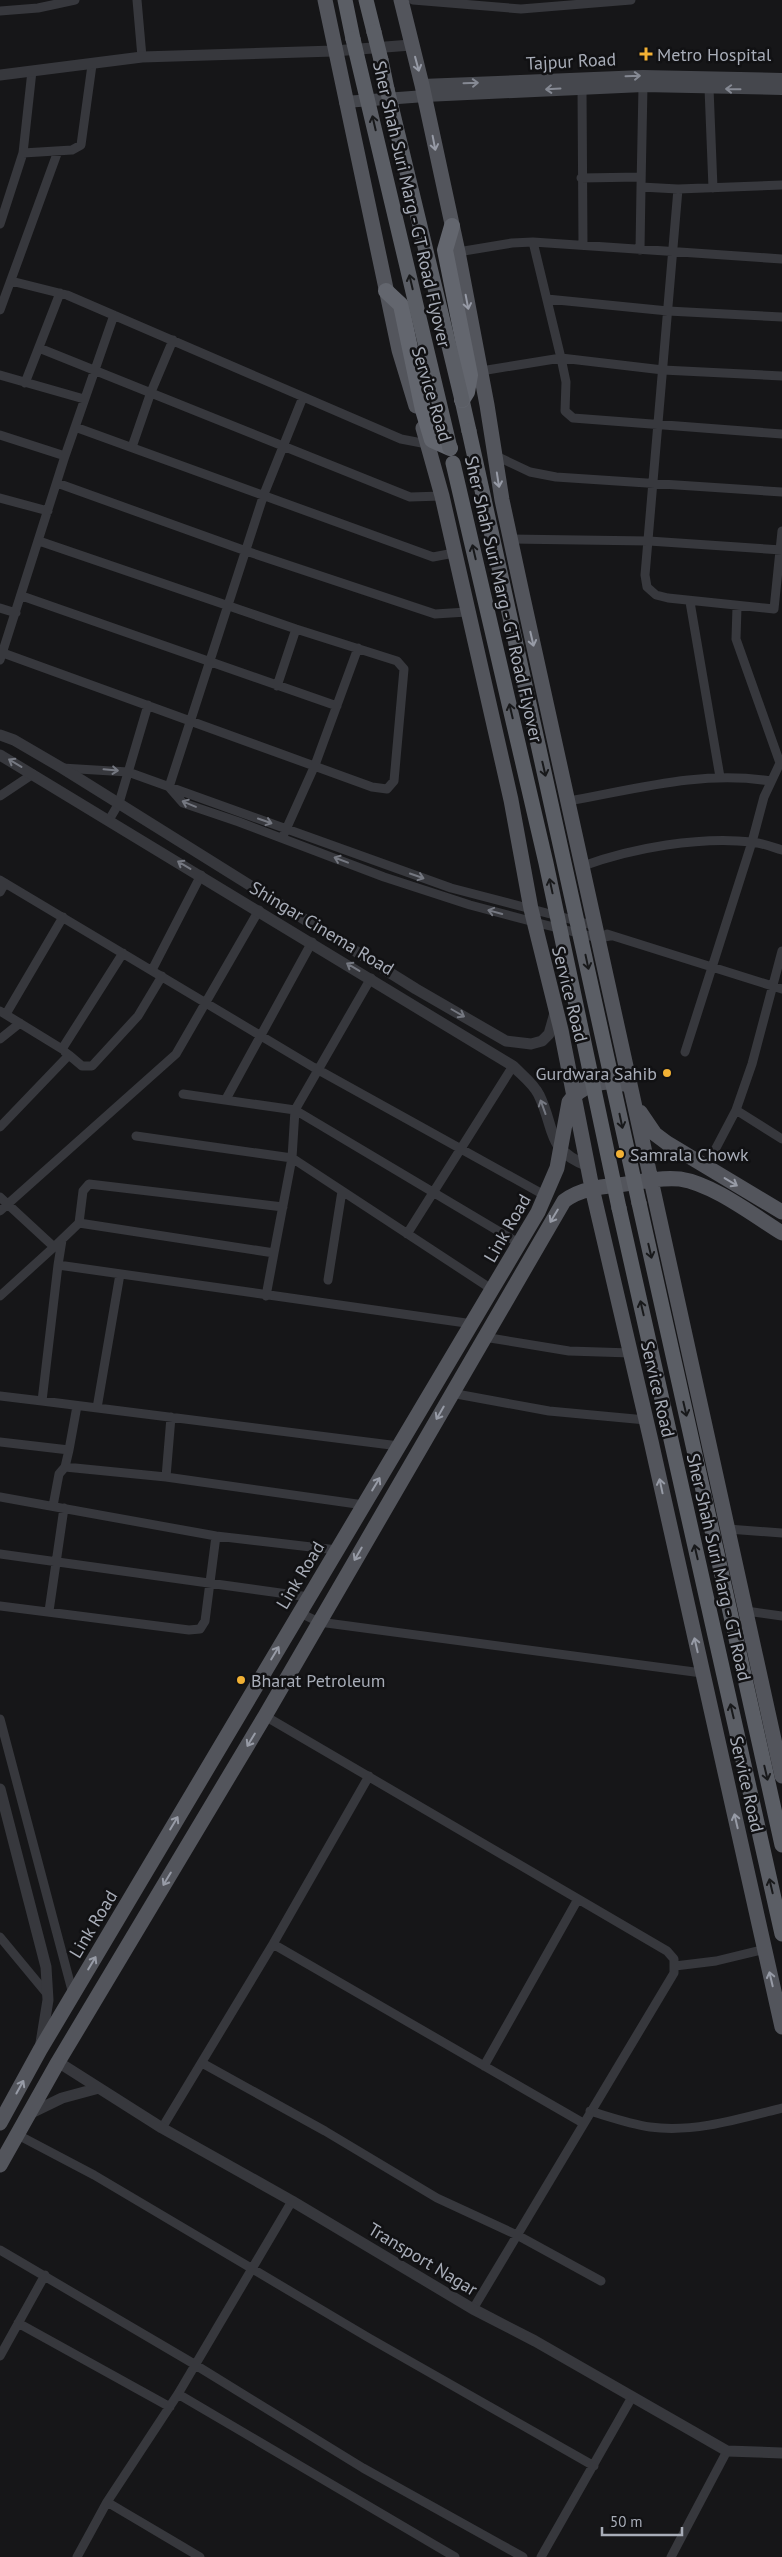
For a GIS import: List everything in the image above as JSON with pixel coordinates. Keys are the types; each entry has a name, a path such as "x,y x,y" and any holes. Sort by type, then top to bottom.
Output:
{"highway":[{"name":"Sher Shah Suri Marg - GT Road Flyover","path":"345,0 543,853 619,1208"},
{"name":"Sher Shah Suri Marg - GT Road Flyover","path":"366,0 462,400 639,1203"},
{"path":"452,226 444,250 470,375 468,392 462,400"},
{"path":"386,291 401,305 423,410 432,440 450,448"},
{"name":"Sher Shah Suri Marg - GT Road","path":"639,1203 782,1845"},
{"name":"Sher Shah Suri Marg - GT Road","path":"619,1208 782,1934"}],"main road":[{"name":"Service Road","path":"325,0 334,51 399,350 442,496 511,800 532,915 574,1094 592,1188 631,1353 782,2027"},
{"name":"Service Road","path":"401,0 423,90 458,252 510,539 583,866 601,933 632,1094 781,1768"},
{"name":"Tajpur Road","path":"423,90 643,76 782,79"},
{"name":"Tajpur Road","path":"423,90 643,86 782,89"},
{"path":"345,102 423,90"},
{"path":"574,1094 587,1087 609,1082 625,1084 646,1123 655,1134 782,1212"},
{"name":"Link Road","path":"2,2115 520,1244 546,1196 561,1152 566,1110 574,1094"},
{"name":"Link Road","path":"0,2165 58,2062 265,1716 564,1201 571,1196 592,1188 681,1179 707,1188 782,1232"}],"street":[{"path":"0,11 38,8 75,0"},
{"path":"137,0 142,57"},
{"path":"413,0 521,9 630,0"},
{"path":"0,74 92,65 142,57 334,51 411,45"},
{"path":"23,153 78,148 83,141 92,65"},
{"path":"0,224 23,153 32,71"},
{"path":"640,250 643,86"},
{"path":"582,88 581,178 583,245"},
{"path":"709,88 713,188"},
{"path":"0,310 58,151"},
{"path":"581,178 641,182 678,189 782,185"},
{"path":"678,189 660,426 645,575 647,587 656,595 690,602 778,610 782,531"},
{"path":"533,242 566,382 567,415 579,420 782,434"},
{"path":"458,252 512,243 533,242 782,259"},
{"path":"11,281 60,293 401,439 428,444"},
{"path":"26,383 60,293"},
{"path":"547,299 668,311 782,317"},
{"path":"39,541 296,629 398,660 404,669 392,786 381,789 191,720 1,656 22,596 65,456 114,315"},
{"path":"132,447 151,392 173,340"},
{"path":"39,348 410,497 442,496"},
{"path":"480,371 561,358 663,370 782,376"},
{"path":"0,376 84,399"},
{"path":"169,787 264,494 303,397"},
{"path":"75,427 264,494 433,557 454,553"},
{"path":"0,435 65,456"},
{"path":"494,455 530,472 541,475 782,492"},
{"path":"58,483 246,551 435,614 467,612"},
{"path":"0,498 48,512"},
{"path":"510,539 649,541 781,550"},
{"path":"22,596 337,706"},
{"path":"690,602 720,777"},
{"path":"685,1052 713,968 770,781 780,761 736,639 737,607"},
{"path":"0,608 16,613"},
{"path":"278,686 296,629"},
{"path":"282,838 315,765 358,648"},
{"path":"109,820 119,803 148,705"},
{"name":"Shingar Cinema Road","path":"0,735 14,740 62,768 416,989 506,1041 531,1044 542,1041 549,1034 555,1013"},
{"name":"Shingar Cinema Road","path":"0,755 312,942 513,1066 538,1093 554,1140 561,1152"},
{"path":"62,768 128,772 451,888 532,915 601,933 777,988"},
{"path":"0,796 33,774"},
{"path":"569,801 656,784 720,777 770,781"},
{"path":"169,787 183,803 384,877 470,905 532,915 601,933"},
{"path":"583,866 600,860 686,842 752,842 782,850"},
{"path":"152,970 201,875"},
{"path":"0,892 3,882 318,1069 546,1196"},
{"path":"0,1211 176,1054 259,910"},
{"path":"63,917 3,1013 66,1052 82,1066 92,1066 138,1016 162,976"},
{"path":"226,1099 312,942"},
{"path":"706,1167 736,1110 777,988 782,951"},
{"path":"0,1127 66,1052 123,952"},
{"path":"266,1296 292,1158 295,1110 371,978"},
{"path":"0,1039 20,1023"},
{"path":"407,1234 513,1066"},
{"path":"183,1094 295,1110 432,1194 520,1244"},
{"path":"736,1110 782,1139"},
{"path":"136,1136 292,1158 493,1290"},
{"path":"561,1152 588,1166"},
{"path":"0,1296 79,1223 83,1191 89,1184 283,1208"},
{"path":"328,1280 342,1191"},
{"path":"0,1197 54,1247"},
{"path":"79,1223 274,1253"},
{"path":"42,1401 62,1240"},
{"path":"58,1265 473,1324"},
{"path":"97,1408 120,1274"},
{"path":"484,1337 569,1351 631,1353"},
{"path":"451,1393 549,1411 646,1420"},
{"path":"0,1396 399,1446"},
{"path":"53,1506 59,1474 65,1467 77,1406"},
{"path":"166,1477 172,1417"},
{"path":"0,1442 69,1450"},
{"path":"65,1467 166,1477 364,1505"},
{"path":"0,1497 216,1536 337,1550"},
{"path":"49,1610 64,1508"},
{"path":"728,1529 782,1533"},
{"path":"0,1606 49,1610 195,1630 200,1629 204,1621 216,1536"},
{"path":"0,1554 210,1585 309,1597"},
{"path":"746,1611 782,1616"},
{"path":"300,1613 319,1622 702,1673"},
{"path":"265,1716 667,1951 674,1958 674,1973 473,2309"},
{"path":"0,1719 73,1995"},
{"path":"162,2128 273,1944 368,1776"},
{"path":"0,1789 42,1950 48,1995 40,2050"},
{"path":"484,2066 578,1899"},
{"path":"0,1937 48,1995"},
{"path":"273,1944 583,2123"},
{"path":"675,1966 716,1961 765,1949"},
{"name":"Transport Nagar","path":"58,2062 162,2128 292,2201 473,2309 535,2341 727,2451 782,2453"},
{"path":"202,2062 325,2131 437,2198 516,2235 601,2281"},
{"path":"30,2114 62,2098 100,2088"},
{"path":"590,2111 638,2125 681,2128 717,2124 782,2108"},
{"path":"18,2135 94,2175 370,2338 594,2466"},
{"path":"77,2557 107,2502 170,2408 292,2201"},
{"path":"0,2250 195,2365 363,2468 523,2557"},
{"path":"0,2356 45,2275"},
{"path":"18,2323 170,2408"},
{"path":"178,2394 455,2557"},
{"path":"540,2557 594,2466 632,2396"},
{"path":"671,2557 727,2451"},
{"path":"107,2502 200,2557"}],"place":[{"name":"Metro Hospital","path":"646,54"},
{"name":"Gurdwara Sahib","path":"667,1073"},
{"name":"Samrala Chowk","path":"620,1154"},
{"name":"Bharat Petroleum","path":"241,1680"}]}
